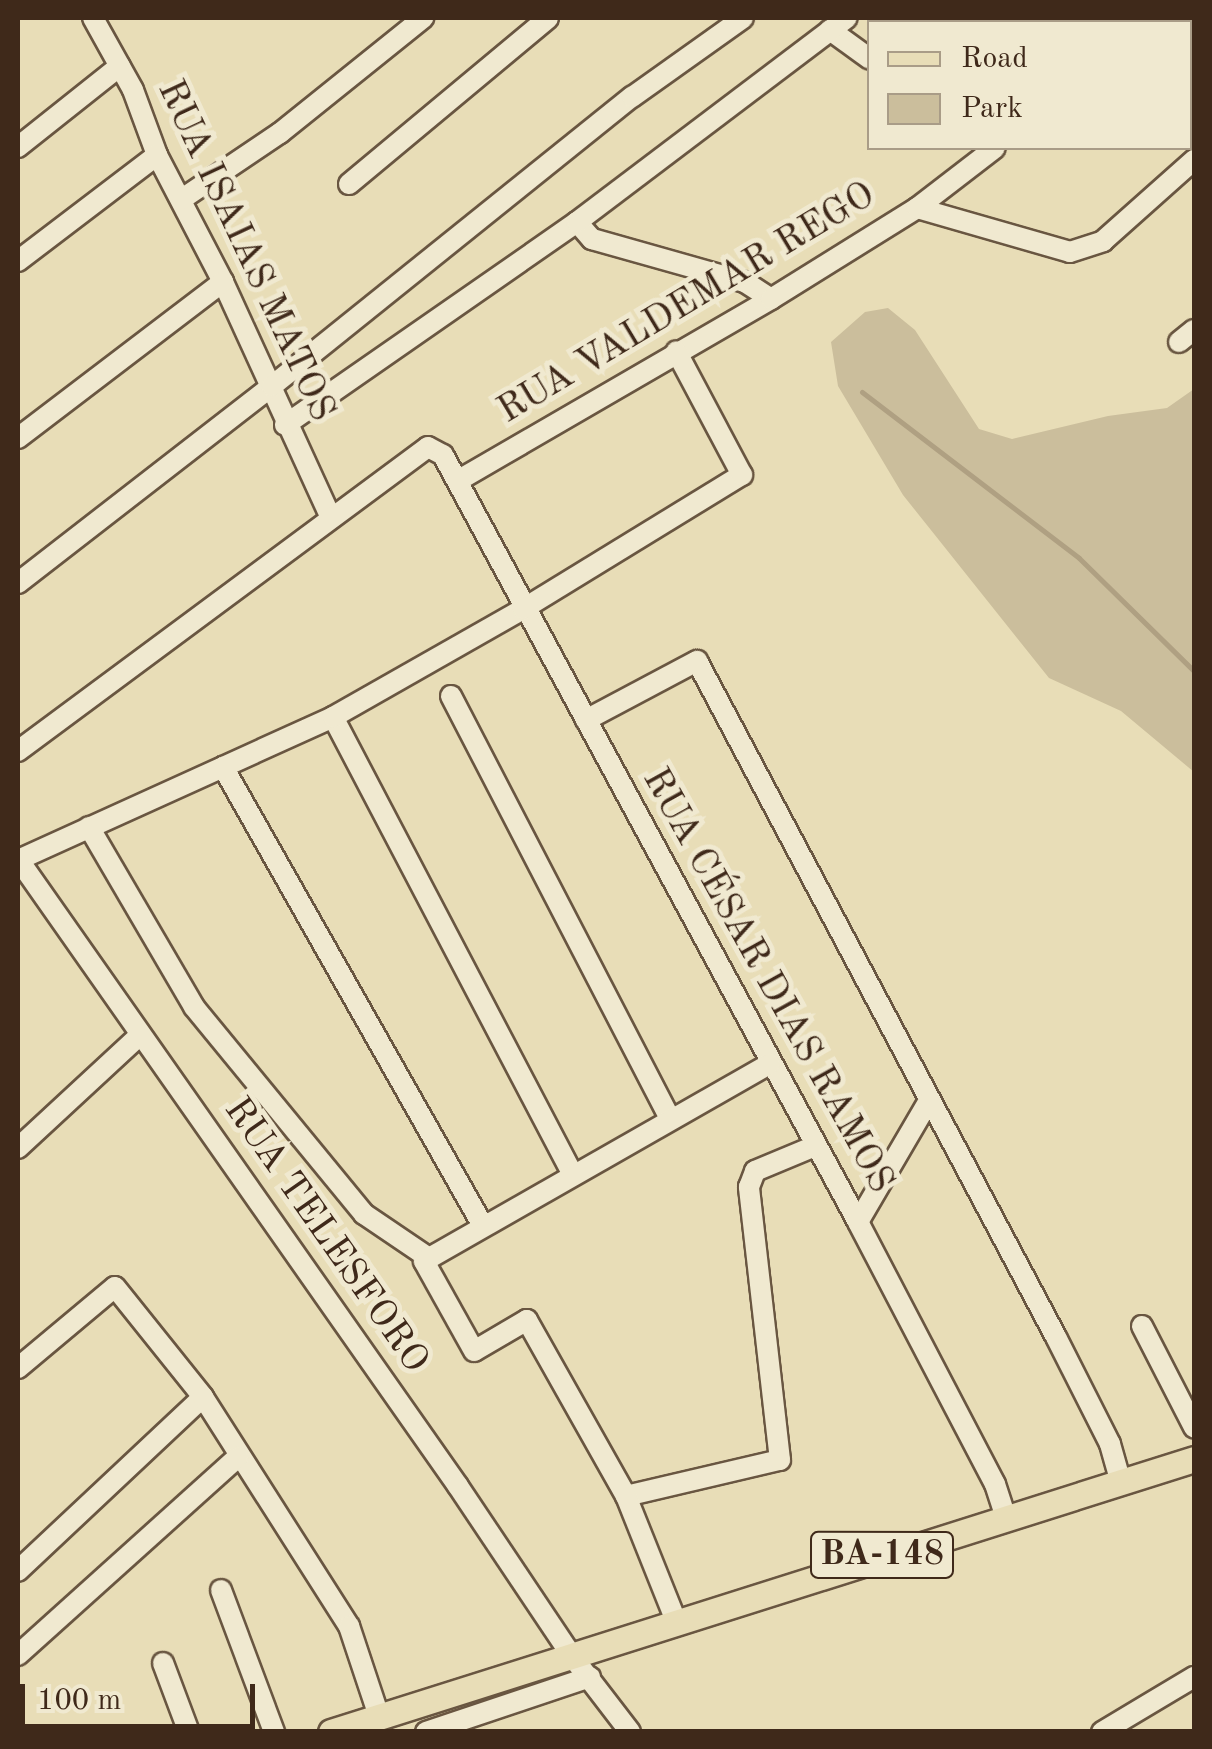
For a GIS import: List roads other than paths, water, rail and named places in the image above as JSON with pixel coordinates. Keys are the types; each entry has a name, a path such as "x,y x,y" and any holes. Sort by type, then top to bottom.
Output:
{"main road":[{"name":"BA-148","path":"348,1729 1194,1458"}],"street":[{"name":"RUA ISAIAS MATOS","path":"93,18 120,66 157,156 223,282 272,386 285,425 330,516"},
{"path":"182,199 280,132 422,18"},
{"path":"349,184 548,18"},
{"path":"18,583 272,386 632,96 743,18"},
{"path":"285,425 577,222 839,24 867,56"},
{"path":"18,147 120,66"},
{"name":"RUA VALDEMAR REGO","path":"458,480 771,299 917,208 990,150"},
{"path":"18,261 157,156"},
{"path":"917,208 1070,252 1102,241 1194,160"},
{"path":"577,222 592,239 745,282 771,299"},
{"path":"18,438 223,282"},
{"path":"18,860 333,717 523,609 742,476 676,351"},
{"path":"18,751 428,447 443,455 458,480"},
{"name":"RUA CÉSAR DIAS RAMOS","path":"458,480 523,609 858,1222 995,1484 1006,1518"},
{"path":"586,720 698,660 928,1102 1064,1352 1110,1444 1121,1482"},
{"path":"451,696 670,1119"},
{"path":"333,717 573,1175"},
{"path":"223,767 482,1224"},
{"path":"90,827 194,1007 364,1214 429,1258"},
{"name":"RUA TELESFORO","path":"18,860 447,1470 571,1655 630,1732"},
{"path":"18,1148 140,1036"},
{"path":"676,1621 626,1496 526,1320 474,1351 424,1261 770,1064"},
{"path":"858,1222 928,1102"},
{"path":"626,1496 780,1460 749,1188 756,1171 815,1146"},
{"path":"18,1368 115,1287 203,1398 349,1626 379,1716"},
{"path":"1142,1326 1194,1427"},
{"path":"18,1572 203,1398"},
{"path":"18,1656 238,1457"},
{"path":"220,1590 274,1732"},
{"path":"164,1663 190,1732"},
{"path":"426,1732 590,1676"},
{"path":"1102,1732 1194,1677"}],"waterway":[{"path":"862,392 1079,558 1194,671"}]}
